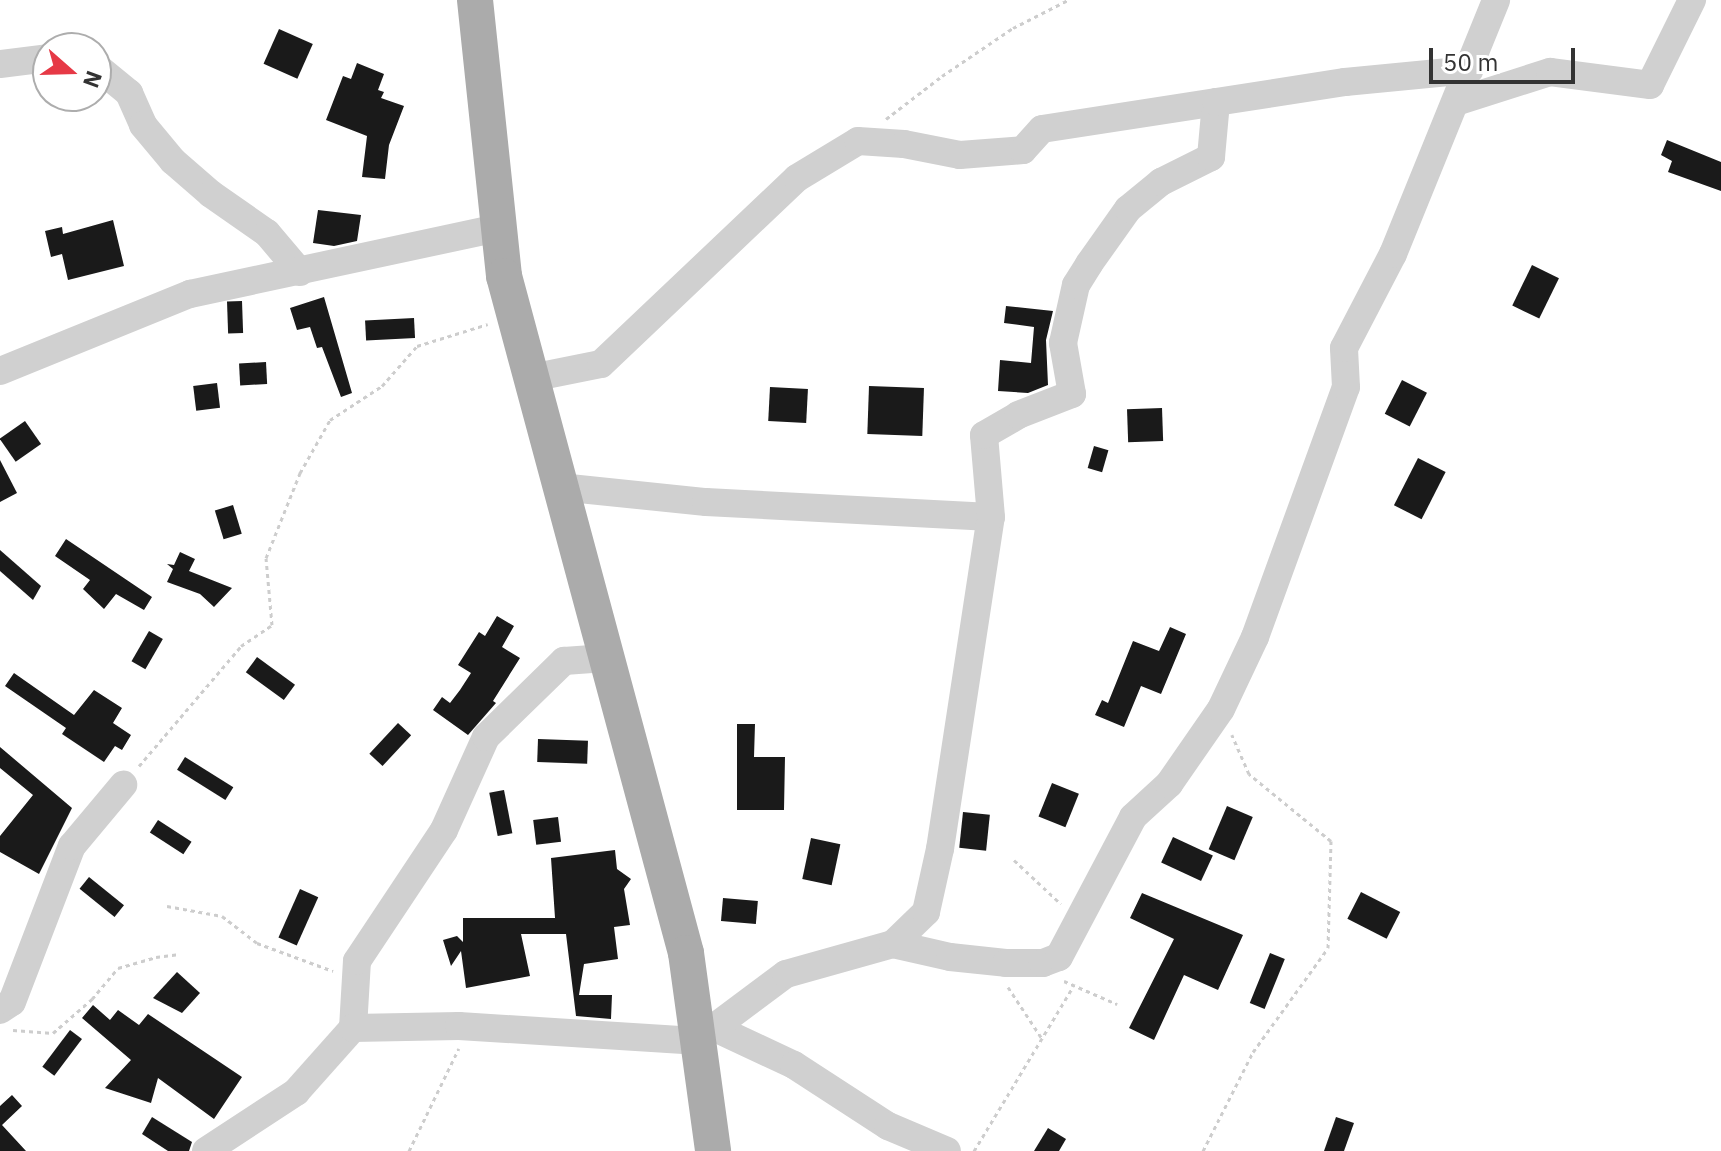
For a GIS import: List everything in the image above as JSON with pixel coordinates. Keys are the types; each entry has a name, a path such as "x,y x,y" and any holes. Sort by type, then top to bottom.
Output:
{"main road":[{"path":"475,0 504,276 686,953 705,1034 713,1151"}],"street":[{"path":"705,1034 786,974 893,944 992,962 1043,963 1059,957 1133,817 1169,784 1221,709 1255,637 1346,387 1344,348 1393,254 1496,0"},
{"path":"1456,102 1550,72 1650,85 1692,0"},
{"path":"0,64 32,60"},
{"path":"531,378 601,364 797,178 858,141 904,144 960,155 1023,150 1042,129 1345,82 1469,70"},
{"path":"112,79 129,93 143,125 173,161 211,194 267,233 300,272"},
{"path":"893,944 926,912 940,849 991,517 984,435 1018,415 1072,394 1063,343 1076,285 1128,209 1161,182 1211,157 1216,102"},
{"path":"0,371 190,294 499,228"},
{"path":"560,487 706,502 991,517"},
{"path":"206,1151 296,1092 353,1028 357,961 444,830 486,737 564,661 606,658"},
{"path":"4,1020 72,846 123,785"},
{"path":"353,1028 469,1027 705,1034 794,1065 888,1126 947,1151"}],"path":[{"path":"858,141 942,76 1013,28 1068,0"},
{"path":"123,785 241,646 272,625 266,558 300,473 330,420 382,386 417,346 514,316"},
{"path":"1203,1151 1253,1052 1328,948 1331,841 1249,774 1221,709"},
{"path":"1014,860 1066,910"},
{"path":"167,906 222,916 257,943 333,970 338,985"},
{"path":"4,1020 53,1033 92,999 118,968 180,954"},
{"path":"992,962 1041,1037"},
{"path":"1043,963 1073,987 1117,1004"},
{"path":"974,1151 1073,987"},
{"path":"409,1151 469,1027"}],"building":[{"path":"279,29 313,44 297,79 264,64"},
{"path":"357,63 384,74 378,90 384,92 381,98 404,106 389,145 385,179 362,177 367,136 326,120 343,76 351,79"},
{"path":"1667,140 1721,162 1721,191 1668,172 1672,161 1661,155"},
{"path":"318,210 361,215 357,241 334,246 313,243"},
{"path":"113,220 124,266 68,280 62,254 51,257 45,231 62,227 63,234"},
{"path":"1532,265 1559,278 1539,319 1512,305"},
{"path":"324,297 352,393 341,397 322,347 317,348 310,327 297,330 290,308"},
{"path":"242,301 243,333 228,334 227,302"},
{"path":"1006,306 1053,311 1046,340 1048,385 1028,393 998,391 1000,360 1031,363 1034,327 1004,323"},
{"path":"414,318 415,338 366,341 365,321"},
{"path":"266,362 267,384 240,385 239,363"},
{"path":"1402,380 1427,393 1410,427 1385,414"},
{"path":"217,383 220,408 196,411 193,386"},
{"path":"869,386 924,388 922,436 867,434"},
{"path":"770,387 808,389 806,423 768,421"},
{"path":"1162,408 1163,441 1128,442 1127,409"},
{"path":"25,421 41,444 16,462 0,439"},
{"path":"1094,446 1108,450 1102,472 1088,468"},
{"path":"1418,458 1446,472 1422,519 1394,505"},
{"path":"0,460 17,493 0,502"},
{"path":"233,505 242,534 224,539 215,511"},
{"path":"66,539 152,597 144,610 116,594 104,609 83,589 90,580 55,556"},
{"path":"0,550 41,586 33,600 0,571"},
{"path":"180,552 195,559 189,571 232,588 214,607 200,594 167,582 173,569 167,564 174,565"},
{"path":"497,616 514,626 502,647 520,658 493,701 496,703 468,735 433,710 442,697 450,703 460,690 471,673 458,665 479,632 485,636"},
{"path":"1170,627 1186,634 1161,694 1141,686 1124,727 1095,715 1102,700 1108,703 1133,641 1159,651"},
{"path":"149,631 163,639 145,669 132,661"},
{"path":"257,657 295,685 284,700 246,672"},
{"path":"14,673 74,715 94,690 122,708 113,723 131,735 122,750 115,746 104,762 62,734 66,728 5,686"},
{"path":"398,723 411,735 383,766 369,754"},
{"path":"737,724 755,724 754,757 785,757 784,810 737,810"},
{"path":"538,739 588,741 587,764 537,762"},
{"path":"0,747 72,808 39,874 0,852 0,836 33,795 0,768"},
{"path":"185,757 233,787 225,800 177,770"},
{"path":"1052,783 1079,794 1065,827 1039,816"},
{"path":"504,790 512,833 498,836 489,793"},
{"path":"1227,806 1253,817 1234,860 1209,849"},
{"path":"963,812 990,815 986,851 959,848"},
{"path":"558,817 561,842 536,845 533,820"},
{"path":"158,820 192,842 183,854 150,833"},
{"path":"1173,837 1213,856 1201,881 1161,862"},
{"path":"811,838 840,844 832,885 802,879"},
{"path":"615,850 617,869 631,879 624,889 630,925 614,927 618,959 584,964 579,995 612,995 611,1019 576,1016 566,934 521,934 530,976 466,988 461,951 451,966 443,940 457,936 463,942 463,918 555,918 551,858"},
{"path":"89,877 124,905 115,917 80,889"},
{"path":"300,889 318,897 297,946 278,937"},
{"path":"1361,892 1400,912 1387,939 1347,919"},
{"path":"1142,893 1243,935 1218,990 1184,975 1154,1040 1129,1028 1174,939 1130,918"},
{"path":"723,898 758,901 756,924 721,921"},
{"path":"1270,953 1285,959 1265,1009 1250,1003"},
{"path":"177,972 200,993 182,1013 153,998"},
{"path":"93,1005 110,1020 118,1010 139,1025 148,1014 242,1077 214,1119 158,1078 151,1103 105,1088 131,1060 82,1018"},
{"path":"70,1030 82,1039 54,1076 42,1067"},
{"path":"12,1095 22,1106 2,1125 26,1151 0,1151 0,1106"},
{"path":"152,1117 192,1142 189,1151 168,1151 142,1134"},
{"path":"1336,1117 1354,1123 1344,1151 1324,1151"},
{"path":"1048,1128 1066,1139 1059,1151 1034,1151"}]}
